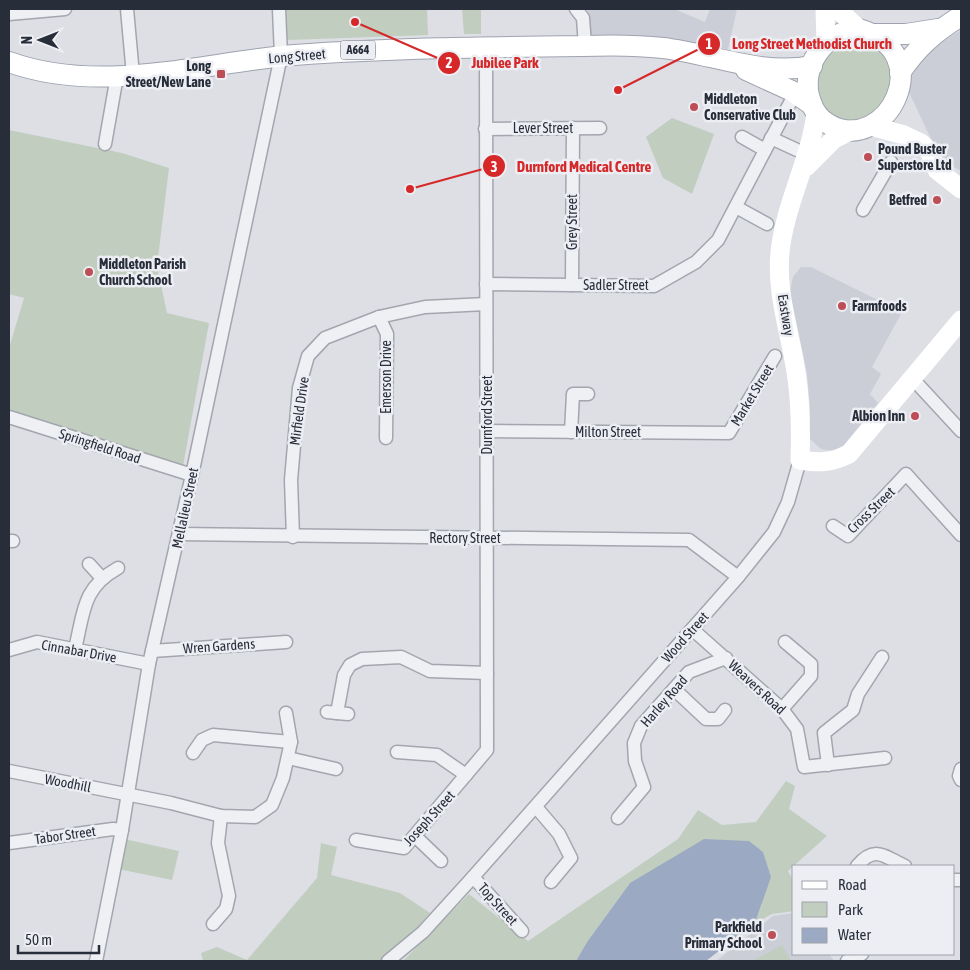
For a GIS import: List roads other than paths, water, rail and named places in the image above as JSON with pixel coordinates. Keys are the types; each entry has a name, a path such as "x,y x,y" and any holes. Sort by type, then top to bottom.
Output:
{"main road":[{"path":"900,73 924,42 938,29 961,16"},
{"path":"814,109 807,86 812,66 826,42 840,32 906,34 938,29"},
{"path":"862,128 882,118 892,105 898,90 900,73 895,52 883,39 866,32"},
{"name":"Long Street","path":"125,76 281,56 365,50 585,46 664,48 731,63 787,69 812,66"},
{"name":"A664","path":"9,62 44,72 125,76"},
{"name":"Long Street","path":"731,63 792,91 814,109"},
{"name":"A664","path":"814,109 834,127 862,128"}],"street":[{"path":"9,14 65,9"},
{"path":"105,144 125,76 127,9"},
{"name":"Mellalieu Street","path":"96,961 122,830 149,664 192,476 281,56 279,9"},
{"path":"576,9 582,18 585,46"},
{"path":"826,9 826,42"},
{"path":"837,9 866,32"},
{"name":"Durnford Street","path":"466,775 487,750 486,48"},
{"name":"Sadler Street","path":"486,284 654,286 696,262 718,240 791,101"},
{"path":"892,105 912,139"},
{"name":"Eastway","path":"800,460 802,418 796,371 782,304 780,253 785,222 802,172 814,109"},
{"name":"Grey Street","path":"572,285 573,128"},
{"name":"Lever Street","path":"485,129 600,128"},
{"path":"862,128 912,139 929,151 937,170 961,189"},
{"name":"Eastway","path":"802,172 818,152 834,139 862,128"},
{"path":"742,137 765,150"},
{"path":"771,138 797,150"},
{"path":"863,210 891,162"},
{"path":"736,206 767,224"},
{"name":"Mirfield Drive","path":"293,537 291,480 299,388 308,356 325,338 379,317 425,308 486,304"},
{"name":"Emerson Drive","path":"379,317 387,334 386,438"},
{"path":"800,460 820,463 836,460 849,454 961,320"},
{"name":"Market Street","path":"729,433 775,356"},
{"path":"913,379 961,431"},
{"path":"571,432 573,394 588,394"},
{"name":"Springfield Road","path":"9,417 192,476"},
{"name":"Milton Street","path":"487,431 729,433"},
{"name":"Wood Street","path":"388,961 423,932 536,808 738,577 774,532 788,502 800,460"},
{"name":"Cross Street","path":"833,526 848,536 906,474 959,530"},
{"name":"Rectory Street","path":"179,534 293,537 689,540 738,577"},
{"path":"89,564 101,577"},
{"path":"75,649 88,595 101,577 118,568"},
{"name":"Weavers Road","path":"692,629 782,708 798,729 804,766 884,758"},
{"name":"Cinnabar Drive","path":"9,650 37,642 149,664"},
{"name":"Wren Gardens","path":"152,651 286,642"},
{"path":"782,708 810,676 810,664 785,642"},
{"path":"828,765 824,733 852,710 858,694 882,657"},
{"path":"337,713 344,675 350,665 362,659 400,658 416,663 430,671 487,673"},
{"name":"Harley Road","path":"618,818 644,787 635,760 634,743 641,726 689,672 726,658"},
{"path":"674,689 706,719 718,719 726,710"},
{"path":"193,753 202,740 213,735 291,742 286,713"},
{"name":"Woodhill","path":"9,771 221,816 255,817 272,805 278,794 291,742"},
{"path":"397,752 437,755 466,775"},
{"path":"288,758 336,769"},
{"name":"Joseph Street","path":"356,840 404,848 466,775"},
{"path":"536,808 559,834 571,858 552,882"},
{"path":"213,924 226,909 229,896 218,843 221,816"},
{"name":"Tabor Street","path":"9,843 113,829 122,830"},
{"path":"415,836 441,861"},
{"path":"858,865 866,856 876,854 885,855 903,865"},
{"name":"Top Street","path":"473,877 522,931"},
{"path":"847,961 860,955"}],"water":[{"path":"704,839 749,841 763,852 771,877 755,923 706,961 576,961 587,942 630,883"}],"place":[{"name":"Jubilee Park","path":"355,22"},
{"name":"Long Street/New Lane","path":"221,74"},
{"name":"Long Street Methodist Church","path":"618,90"},
{"name":"Middleton Conservative Club","path":"694,107"},
{"name":"Pound Buster Superstore Ltd","path":"868,157"},
{"name":"Durnford Medical Centre","path":"410,189"},
{"name":"Betfred","path":"937,200"},
{"name":"Middleton Parish Church School","path":"89,272"},
{"name":"Farmfoods","path":"842,306"},
{"name":"Albion Inn","path":"915,416"},
{"name":"Parkfield Primary School","path":"772,935"}]}
